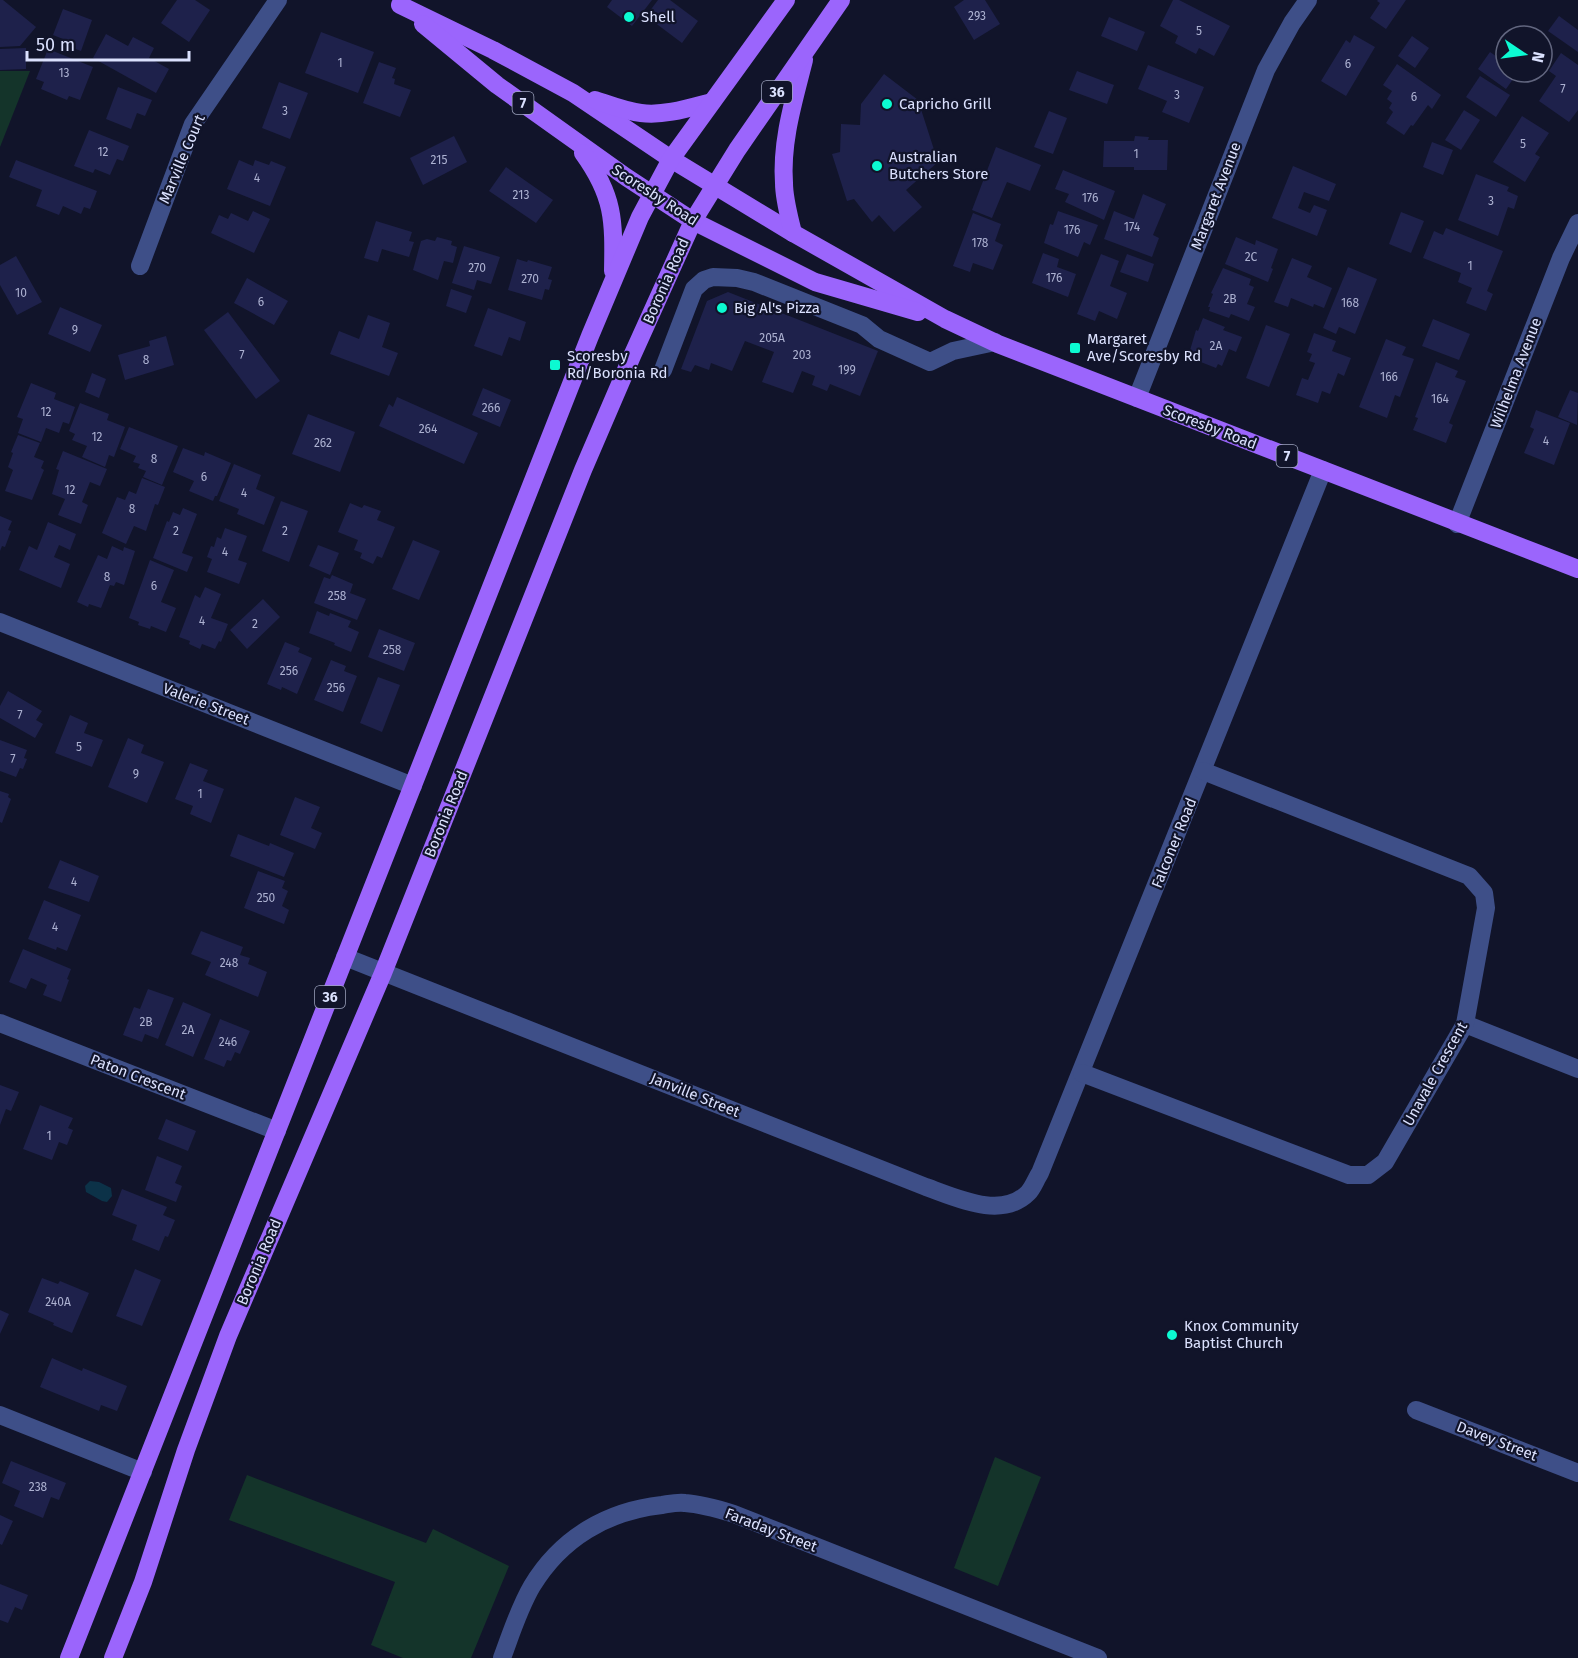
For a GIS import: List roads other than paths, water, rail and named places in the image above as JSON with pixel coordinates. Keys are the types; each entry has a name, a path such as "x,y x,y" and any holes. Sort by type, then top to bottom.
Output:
{"main road":[{"name":"Boronia Road","path":"69,1658 640,217 671,159 786,0"},
{"name":"Boronia Road","path":"113,1658 143,1582 186,1450 228,1336 383,973 583,470 666,278 693,221 737,150 841,0"},
{"name":"Scoresby Road","path":"397,2 573,93 671,159 945,320 995,342 1457,524 1578,569"},
{"name":"Scoresby Road","path":"397,2 497,85 652,195 693,221 815,282 945,320"},
{"path":"793,232 784,184 784,149 806,49"},
{"path":"573,93 647,114 682,110 712,102"},
{"path":"574,140 597,172 612,211 614,225 613,282"}],"street":[{"name":"Marville Court","path":"140,266 193,124 278,0"},
{"name":"Margaret Avenue","path":"1137,398 1266,70 1292,23 1308,0"},
{"name":"Wilhelma Avenue","path":"1457,524 1557,268 1578,223"},
{"path":"663,370 694,289 704,280 713,277 737,279 771,288 862,325 879,339 930,362 953,351 995,342"},
{"name":"Falconer Road","path":"1009,1204 1028,1193 1040,1173 1323,470"},
{"name":"Valerie Street","path":"0,622 413,786"},
{"name":"Unavale Crescent","path":"1082,1073 1349,1175 1368,1175 1385,1162 1466,1024 1486,908 1484,893 1469,876 1203,771"},
{"name":"Janville Street","path":"345,957 926,1187 985,1206 1009,1204"},
{"name":"Paton Crescent","path":"0,1023 277,1131"},
{"path":"1466,1024 1578,1069"},
{"name":"Davey Street","path":"1416,1410 1578,1473"},
{"path":"0,1416 142,1472"},
{"name":"Faraday Street","path":"502,1658 532,1586 551,1560 567,1544 605,1518 640,1507 683,1503 734,1514 1098,1658"}],"water":[{"path":"90,1181 99,1182 111,1188 112,1196 107,1202 86,1192 85,1186"}],"place":[{"name":"Shell","path":"629,17"},
{"name":"Capricho Grill","path":"887,104"},
{"name":"Australian Butchers Store","path":"877,166"},
{"name":"Big Al's Pizza","path":"722,308"},
{"name":"Margaret Ave/Scoresby Rd","path":"1075,348"},
{"name":"Scoresby Rd/Boronia Rd","path":"555,365"},
{"name":"Knox Community Baptist Church","path":"1172,1335"}]}
